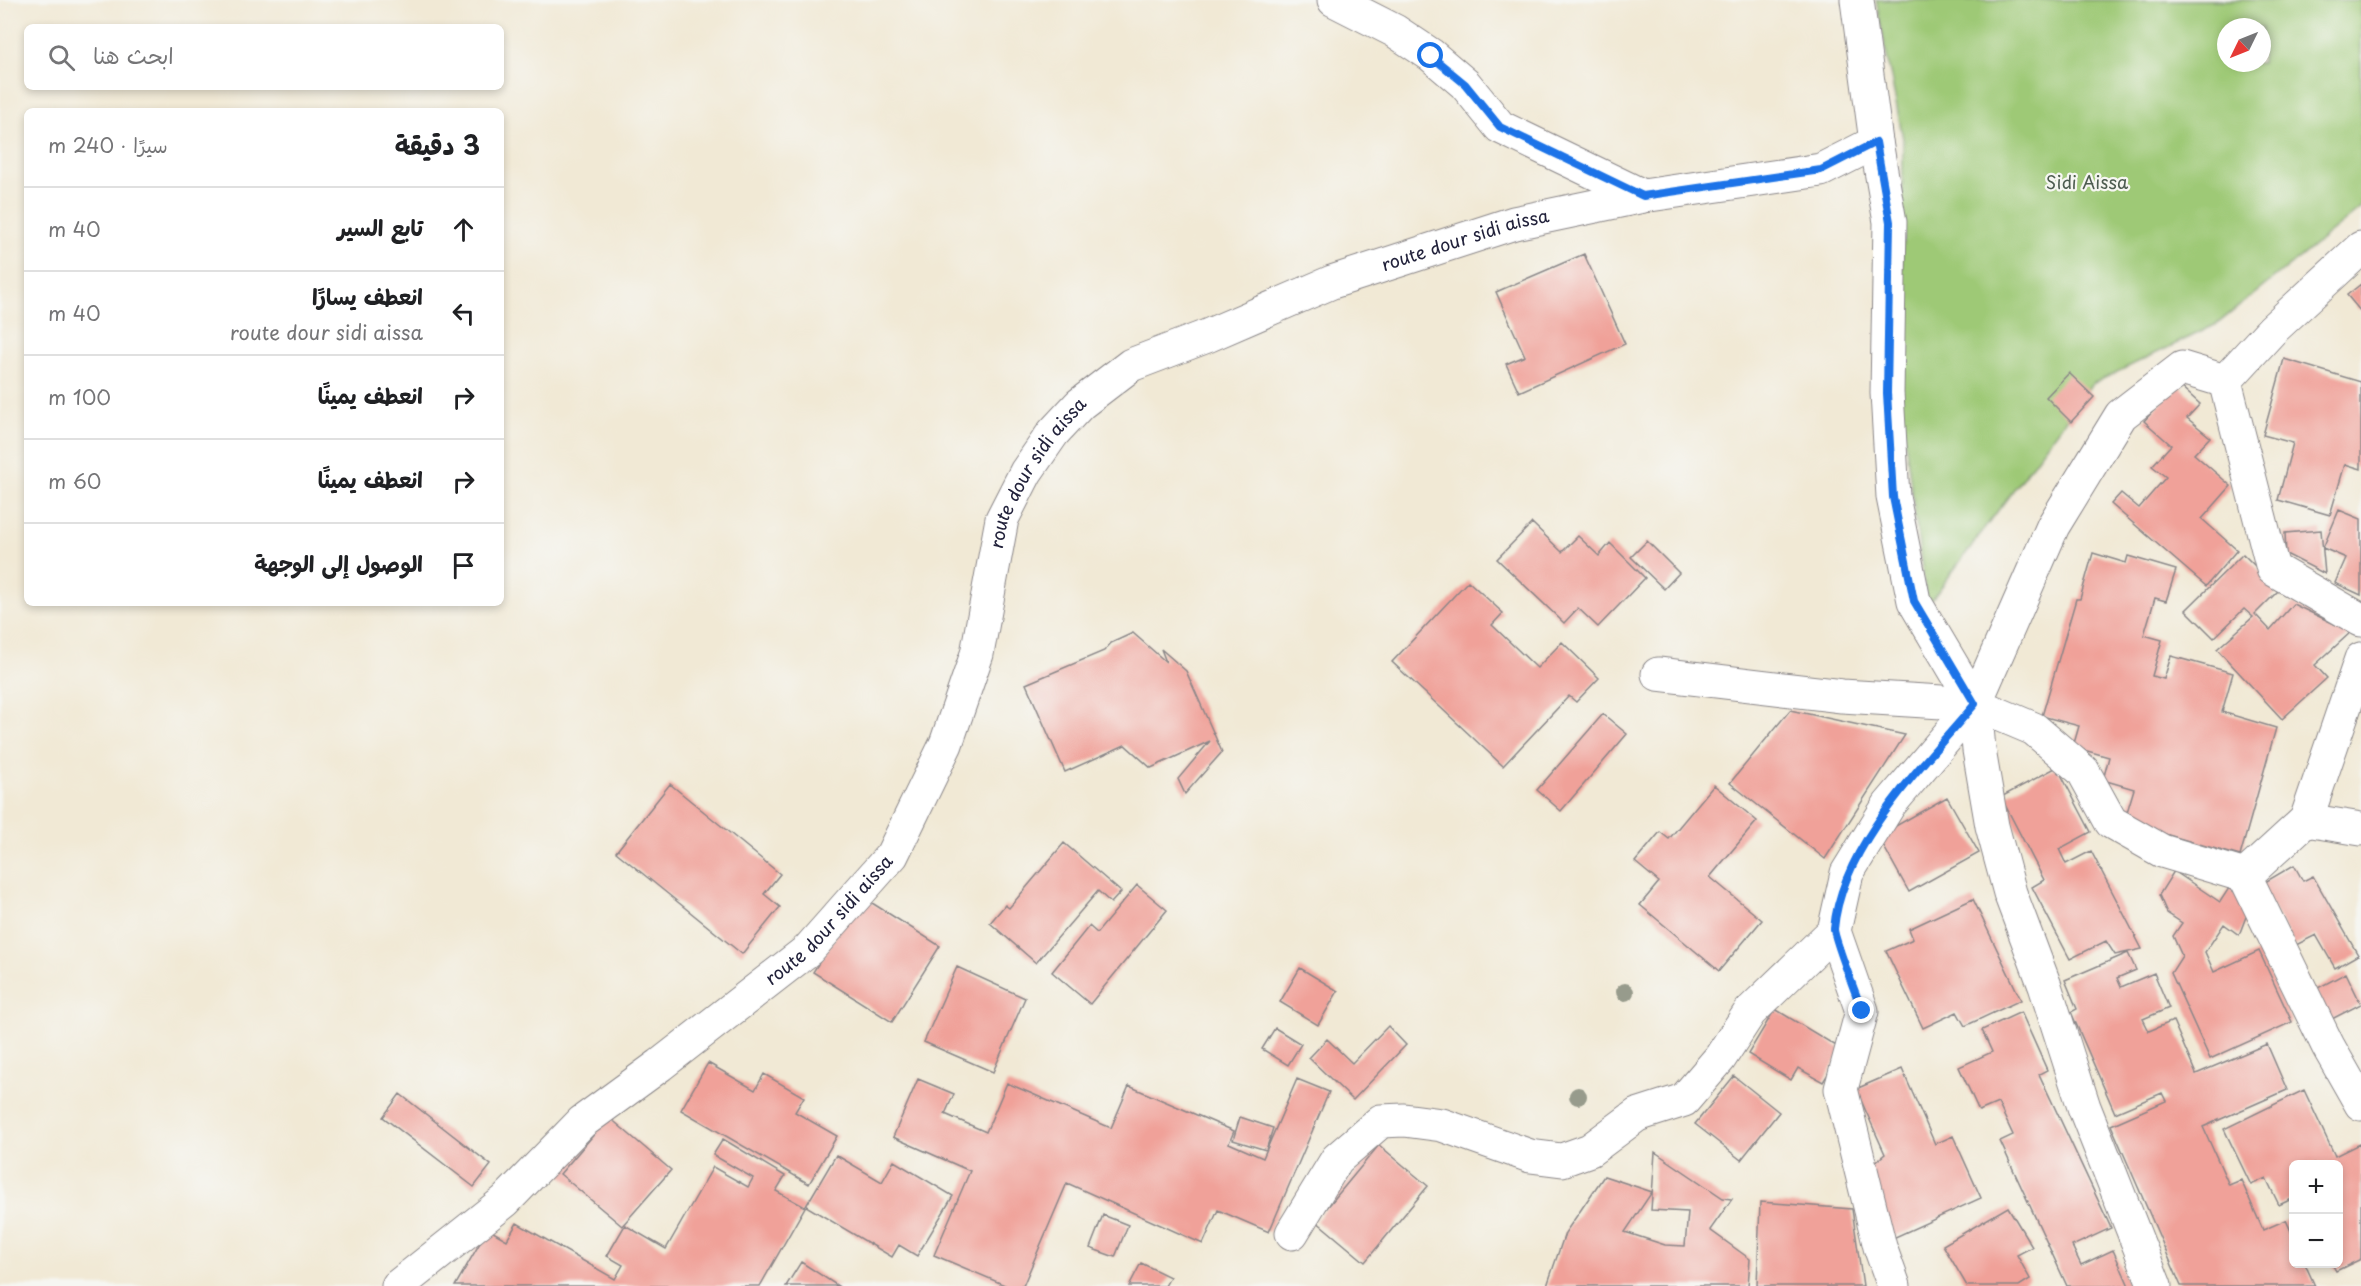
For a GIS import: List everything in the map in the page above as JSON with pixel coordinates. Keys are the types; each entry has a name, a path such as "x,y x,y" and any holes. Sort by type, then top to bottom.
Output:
{"street":[{"path":"1334,0 1395,31 1431,56 1465,84 1500,127 1643,196"},
{"path":"1857,0 1876,142 1890,222 1887,393 1893,497 1914,601 1975,704 1979,750 1992,826 2010,893 2045,986 2084,1107 2155,1286"},
{"name":"route dour sidi aissa","path":"398,1286 505,1202 582,1122 660,1065 808,950 892,855 946,744 977,654 1002,519 1026,472 1053,433 1080,404 1131,365 1207,336 1332,282 1514,223 1643,196 1821,170 1876,142"},
{"path":"2225,381 2272,330 2361,248"},
{"path":"1894,1286 1880,1247 1841,1089 1862,1011 1834,931 1847,873 1889,805 1975,704 2052,526 2121,415 2182,368 2225,381"},
{"path":"2225,381 2273,569 2361,620"},
{"path":"2245,876 2306,820 2361,658"},
{"path":"1658,674 1842,696 1975,704 2034,729 2082,771 2111,822 2162,851 2245,876 2328,1046 2361,1104"},
{"path":"2306,820 2361,829"},
{"path":"1292,1233 1337,1159 1381,1121 1404,1120 1442,1125 1530,1156 1562,1160 1590,1150 1637,1115 1684,1100 1720,1058 1750,1012 1834,931"}],"green space":[{"name":"Sidi Aissa","path":"1876,0 2361,0 2361,208 2217,324 2092,384 1927,606 1901,410 1903,139"}],"building":[{"path":"1584,254 1625,344 1519,392 1506,364 1525,356 1496,292"},
{"path":"2361,284 2361,312 2347,295"},
{"path":"2284,359 2361,382 2361,469 2345,464 2330,515 2278,500 2293,443 2263,435"},
{"path":"2069,373 2094,397 2071,422 2046,397"},
{"path":"2178,384 2200,404 2187,418 2210,437 2194,454 2231,486 2202,519 2237,550 2206,586 2111,504 2121,493 2139,508 2166,477 2152,466 2171,445 2144,421"},
{"path":"2339,510 2361,519 2361,595 2335,583 2346,558 2323,548"},
{"path":"1532,523 1562,552 1578,536 1599,556 1610,543 1645,578 1598,627 1578,608 1564,623 1497,559"},
{"path":"2321,530 2325,574 2286,554 2285,533"},
{"path":"1647,541 1679,573 1664,589 1631,557"},
{"path":"2093,553 2126,563 2128,556 2176,570 2166,601 2155,598 2144,635 2162,640 2152,676 2164,679 2171,656 2233,673 2222,712 2276,728 2240,856 2124,822 2134,789 2103,780 2109,757 2073,747 2079,726 2042,716 2076,599 2080,599"},
{"path":"2243,554 2279,590 2255,614 2270,630 2293,604 2351,632 2315,665 2327,678 2282,719 2217,649 2253,617 2244,609 2214,638 2186,610"},
{"path":"1468,581 1503,613 1492,625 1537,668 1562,642 1599,678 1576,702 1569,696 1503,766 1392,662"},
{"path":"1133,633 1166,662 1161,649 1186,671 1222,752 1185,794 1178,779 1210,741 1151,768 1125,745 1065,772 1026,684 1104,651 1111,643"},
{"path":"1790,710 1905,735 1825,859 1730,783"},
{"path":"1603,714 1627,734 1561,811 1537,790"},
{"path":"2057,767 2091,832 2059,849 2066,864 2091,851 2142,949 2115,955 2106,941 2070,959 2032,887 2044,880 2001,797"},
{"path":"670,784 780,874 764,894 780,907 742,954 616,852"},
{"path":"1714,785 1757,821 1710,877 1762,920 1719,971 1640,905 1659,882 1635,862 1660,832 1669,839"},
{"path":"1947,797 1979,853 1909,892 1878,836"},
{"path":"1064,843 1121,892 1111,903 1098,891 1036,963 990,923 1005,905 1009,908"},
{"path":"2294,865 2303,881 2313,876 2358,955 2335,968 2316,935 2294,946 2260,885"},
{"path":"2174,871 2220,902 2229,888 2238,895 2247,914 2239,935 2224,924 2205,952 2214,972 2259,951 2292,1022 2210,1059 2171,973 2182,956 2173,936 2182,923 2167,913 2159,895"},
{"path":"1137,885 1167,910 1090,1004 1052,972 1089,926 1097,933"},
{"path":"861,896 940,946 892,1022 813,972"},
{"path":"1973,899 2021,1000 1965,1026 1957,1012 1923,1028 1886,951 1913,939 1909,929"},
{"path":"2128,953 2136,970 2117,978 2121,987 2154,973 2169,1008 2143,1019 2149,1031 2173,1021 2196,1074 2267,1044 2287,1090 2203,1127 2229,1185 2241,1180 2263,1230 2286,1220 2289,1227 2289,1268 2307,1268 2315,1286 2181,1286 2111,1125 2166,1101 2162,1093 2115,1113 2071,1012 2077,1009 2065,980"},
{"path":"957,967 1025,998 993,1072 924,1042"},
{"path":"1300,968 1338,991 1318,1025 1280,1002"},
{"path":"2346,973 2361,1004 2330,1020 2314,990"},
{"path":"1775,1009 1843,1050 1823,1082 1798,1068 1791,1080 1748,1054"},
{"path":"2021,1012 2047,1070 2039,1074 2111,1228 2072,1246 2081,1265 2113,1250 2129,1286 2067,1286 2000,1141 2013,1135 1998,1103 1979,1111 1959,1067 1992,1052 1982,1030"},
{"path":"1388,1026 1406,1045 1353,1100 1309,1058 1327,1039 1352,1063"},
{"path":"1275,1028 1301,1044 1288,1065 1262,1049"},
{"path":"708,1063 755,1090 764,1074 804,1097 795,1112 837,1136 809,1184 681,1110"},
{"path":"1902,1069 1935,1144 1953,1136 1981,1198 1891,1239 1869,1167 1885,1154 1856,1089"},
{"path":"1734,1076 1779,1112 1741,1160 1695,1124"},
{"path":"918,1079 954,1094 945,1114 986,1132 1007,1083 1111,1128 1129,1086 1234,1131 1229,1143 1263,1158 1297,1079 1329,1092 1269,1232 1218,1210 1203,1244 1067,1183 1023,1286 1007,1286 934,1255 970,1171 893,1137"},
{"path":"2304,1090 2335,1156 2359,1144 2361,1149 2361,1259 2343,1268 2343,1160 2289,1160 2289,1200 2279,1205 2266,1178 2251,1185 2224,1129"},
{"path":"400,1094 491,1165 474,1187 383,1117"},
{"path":"609,1117 671,1170 622,1226 560,1174"},
{"path":"1240,1117 1273,1128 1266,1150 1233,1140"},
{"path":"723,1139 785,1176 776,1191 805,1207 760,1286 455,1286 488,1229 507,1240 517,1223 615,1279 623,1265 607,1256 625,1225 666,1249 713,1167 748,1187 753,1178 713,1155"},
{"path":"1379,1145 1428,1186 1365,1262 1316,1221"},
{"path":"1655,1152 1723,1198 1732,1199 1710,1230 1750,1259 1748,1286 1547,1286 1565,1233 1604,1176 1652,1192 1625,1232 1665,1245 1685,1246 1688,1212 1651,1210"},
{"path":"836,1155 882,1182 894,1161 953,1196 917,1256 899,1245 892,1257 806,1206"},
{"path":"1760,1202 1852,1209 1863,1286 1757,1286"},
{"path":"2008,1207 2032,1247 2017,1255 2030,1279 2019,1286 1967,1286 1943,1245"},
{"path":"1103,1215 1128,1225 1115,1257 1090,1248"},
{"path":"801,1262 838,1286 786,1286"},
{"path":"1141,1263 1170,1277 1165,1286 1129,1286"}],"route":[{"path":"1431,56 1465,84 1500,127 1643,196 1821,170 1876,142 1890,222 1887,393 1893,497 1914,601 1975,704 1889,805 1847,873 1834,931 1862,1011"}]}
